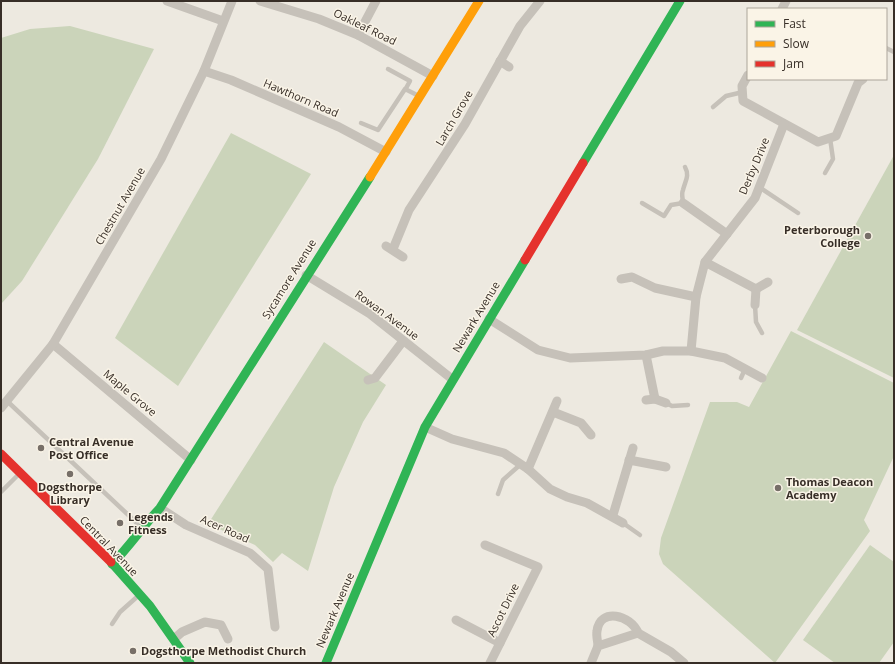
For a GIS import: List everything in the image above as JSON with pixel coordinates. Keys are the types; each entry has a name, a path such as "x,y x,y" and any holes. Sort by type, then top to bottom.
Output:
{"street":[{"path":"167,1 223,22"},
{"name":"Chestnut Avenue","path":"4,404 53,344 161,159 204,71 232,1"},
{"name":"Oakleaf Road","path":"260,1 319,19 358,35 433,76"},
{"path":"358,35 376,1"},
{"name":"Sycamore Avenue","path":"112,564 123,553 141,528 160,508 306,275 386,152 479,1"},
{"name":"Larch Grove","path":"403,257 389,248 409,210 461,130 520,26 540,1"},
{"name":"Newark Avenue","path":"326,663 425,427 452,379 680,1"},
{"path":"500,61 509,67"},
{"name":"Hawthorn Road","path":"204,71 231,80 339,127 386,152"},
{"path":"747,76 742,86 743,101 818,142 836,136 857,80"},
{"name":"Derby Drive","path":"691,351 696,297 705,262 755,198 784,124"},
{"path":"683,203 727,234"},
{"path":"705,262 756,289"},
{"name":"Rowan Avenue","path":"306,275 370,314 452,379"},
{"path":"621,279 632,277 656,288 696,297"},
{"path":"756,289 768,282"},
{"path":"755,305 756,289"},
{"path":"489,319 538,350 570,358 646,355 663,351 691,351 725,358 762,378"},
{"path":"368,380 375,378 403,341"},
{"name":"Maple Grove","path":"53,344 191,460"},
{"path":"646,355 651,400 666,403"},
{"path":"524,467 553,412 557,401"},
{"path":"553,412 582,423 591,435"},
{"path":"425,427 452,439 504,453 524,467 550,489 567,497 587,503 613,515 624,523"},
{"path":"613,515 633,448"},
{"name":"Central Avenue","path":"1,454 112,564 175,638 190,663"},
{"path":"629,460 666,467"},
{"name":"Acer Road","path":"160,508 186,525 250,553 268,569 275,628"},
{"name":"Ascot Drive","path":"485,545 538,567 490,663"},
{"path":"591,663 598,646 597,630 608,616 618,615 631,622 638,633 671,652 684,663"},
{"path":"456,620 500,643"},
{"path":"175,638 182,632 205,622 221,625 228,639"},
{"path":"598,646 638,633"}],"lane":[{"path":"361,123 378,130 410,81 388,69"},
{"path":"405,90 420,96"},
{"path":"713,107 726,96 743,92"},
{"path":"825,173 833,159 830,138"},
{"path":"642,203 664,216 671,205 683,203 682,191 688,179 686,167"},
{"path":"760,187 798,213"},
{"path":"755,305 756,322 762,334"},
{"path":"741,378 745,369"},
{"path":"666,403 672,406 688,405"},
{"path":"4,404 141,528"},
{"path":"498,494 503,480 524,467"},
{"path":"1,492 20,473"},
{"path":"624,523 640,534"},
{"path":"112,624 120,612 139,594"}],"green space":[{"path":"70,26 154,49 98,159 22,281 1,304 1,38 30,29"},
{"path":"231,133 311,174 178,386 115,338"},
{"name":"Peterborough College","path":"894,155 894,378 797,330"},
{"name":"Thomas Deacon Academy","path":"791,331 894,383 894,456 864,520 870,531 775,663 663,564 659,554 661,538 710,402 737,402 749,407"},
{"path":"324,342 386,385 363,422 334,487 308,571 282,553 273,562 255,545 208,524"},
{"path":"870,545 894,562 894,642 879,663 835,663 803,640"}],"traffic: fast":[{"path":"583,163 680,1"},
{"path":"112,564 160,508 370,177"},
{"path":"326,663 425,427 525,260"},
{"path":"111,562 150,606 190,663"}],"traffic: slow":[{"path":"370,177 479,1"}],"traffic: jam":[{"path":"525,260 583,163"},
{"path":"1,454 111,562"}],"place":[{"name":"Peterborough College","path":"868,236"},
{"name":"Central Avenue Post Office","path":"41,448"},
{"name":"Dogsthorpe Library","path":"70,474"},
{"name":"Thomas Deacon Academy","path":"778,488"},
{"name":"Legends Fitness","path":"120,523"},
{"name":"Dogsthorpe Methodist Church","path":"133,651"}]}
